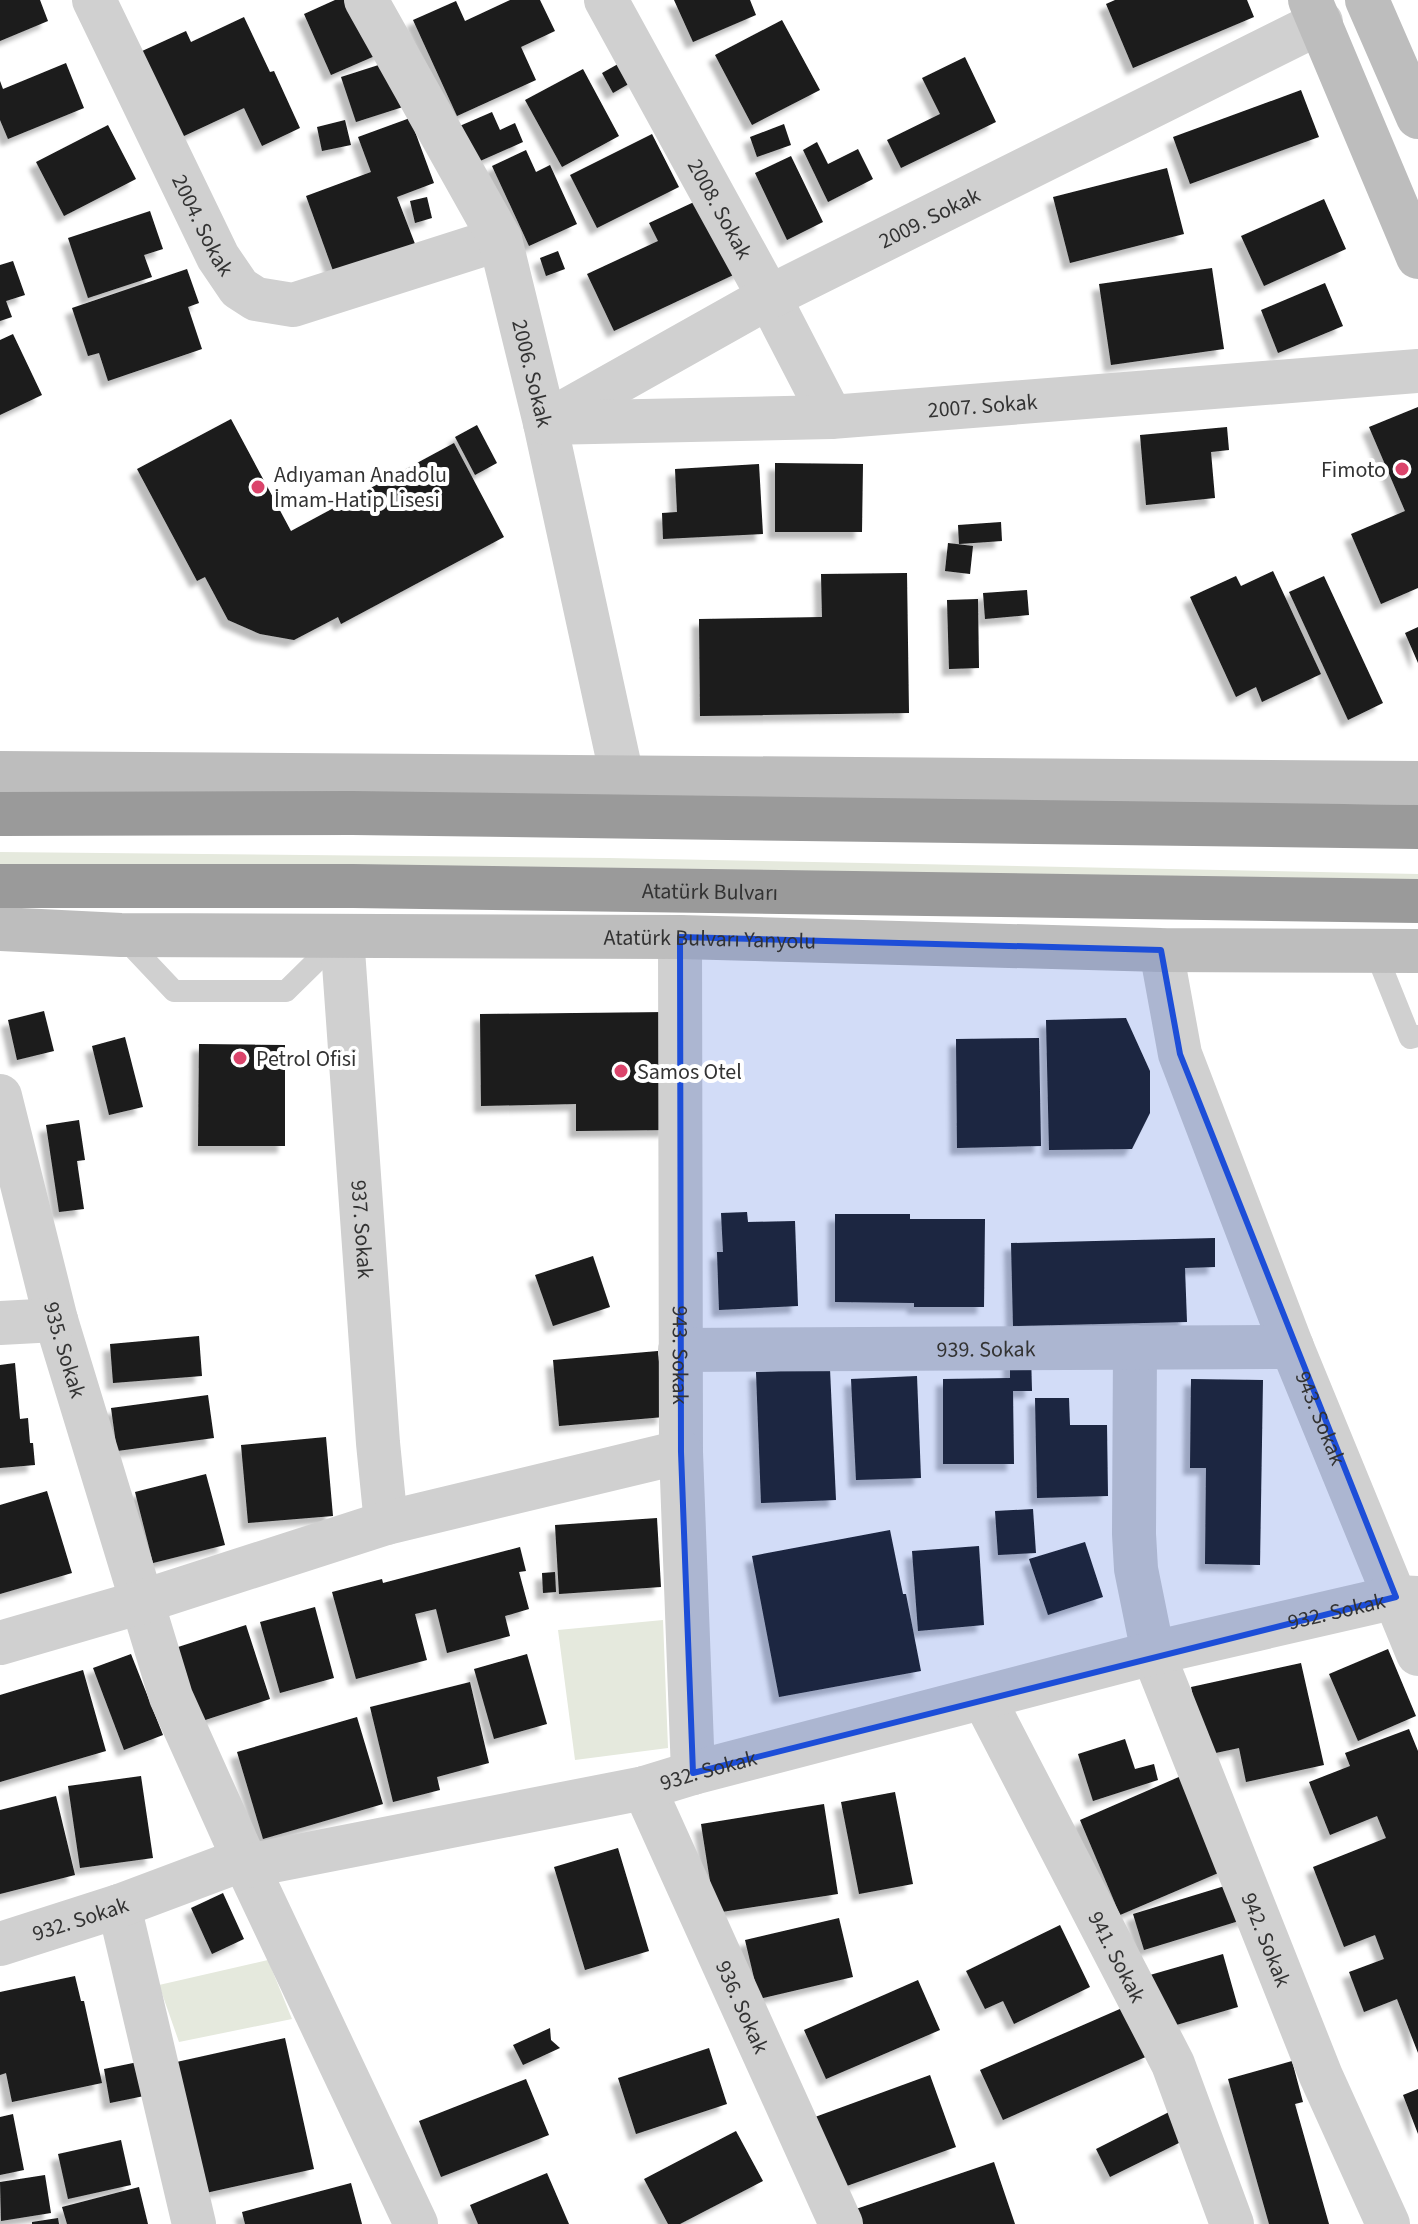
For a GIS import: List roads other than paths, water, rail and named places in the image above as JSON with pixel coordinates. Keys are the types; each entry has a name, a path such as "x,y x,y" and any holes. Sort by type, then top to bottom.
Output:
{"highway":[{"path":"0,814 352,813 1418,827"},
{"name":"Atatürk Bulvarı","path":"0,886 353,886 1418,901"}],"street":[{"name":"2004. Sokak","path":"94,0 218,257 239,288 256,299 293,305 500,239"},
{"name":"2006. Sokak","path":"366,0 500,239 545,423 622,777"},
{"name":"2008. Sokak","path":"606,0 769,297 831,417"},
{"path":"1367,0 1418,117"},
{"name":"2009. Sokak","path":"545,423 769,297 1315,11"},
{"path":"1315,11 1418,257"},
{"name":"2007. Sokak","path":"545,423 831,417 1418,371"},
{"path":"0,773 1418,783"},
{"name":"Atatürk Bulvarı Yanyolu","path":"0,929 121,935 680,937 1161,950 1418,951"},
{"name":"937. Sokak","path":"342,936 386,1523"},
{"name":"943. Sokak","path":"680,937 681,1452 693,1773"},
{"name":"943. Sokak","path":"1161,950 1180,1054 1292,1347 1407,1597 1418,1654"},
{"name":"935. Sokak","path":"0,1096 56,1320 171,1697 247,1866"},
{"path":"0,1323 56,1320"},
{"name":"942. Sokak","path":"1135,1347 1134,1545 1153,1653 1321,2076 1388,2224"},
{"name":"939. Sokak","path":"680,1350 1292,1347"},
{"path":"0,1643 141,1602 386,1523 681,1452"},
{"name":"932. Sokak","path":"0,1944 119,1906 231,1864 247,1866 644,1788 1153,1653 1407,1597"},
{"name":"941. Sokak","path":"984,1699 1173,2064 1232,2224"},
{"name":"936. Sokak","path":"644,1788 841,2224"},
{"path":"247,1866 416,2224"},
{"path":"119,1906 194,2224"}],"lane":[{"path":"1375,951 1410,1038 1418,1036"}],"place":[{"name":"Fimoto","path":"1402,469"},
{"name":"Adıyaman Anadolu İmam-Hatip Lisesi","path":"258,487"},
{"name":"Petrol Ofisi","path":"240,1058"},
{"name":"Samos Otel","path":"621,1071"}]}
